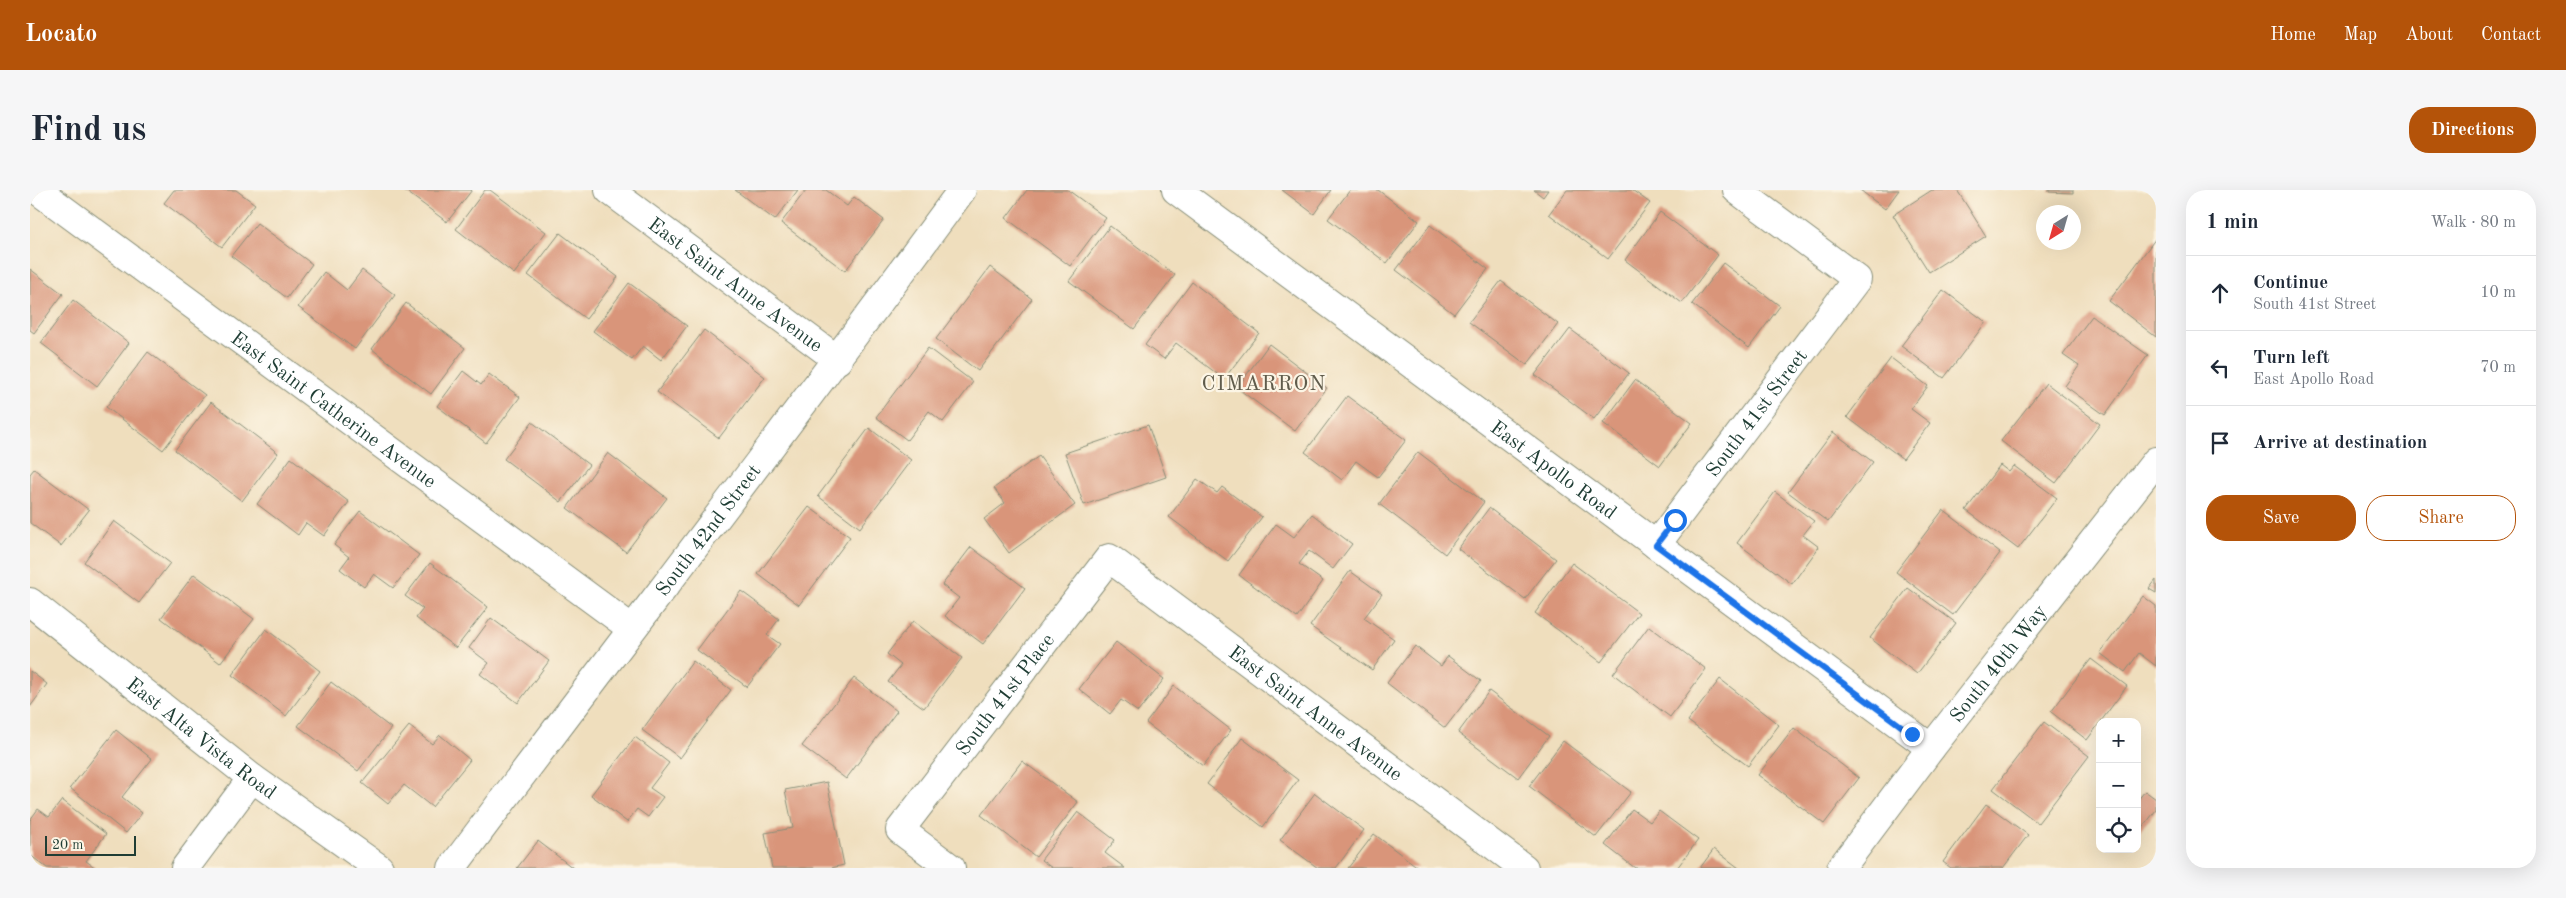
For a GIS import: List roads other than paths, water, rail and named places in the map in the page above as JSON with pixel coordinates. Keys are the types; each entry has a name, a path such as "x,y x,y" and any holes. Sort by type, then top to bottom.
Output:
{"street":[{"name":"East Saint Catherine Avenue","path":"37,190 631,628"},
{"name":"East Saint Anne Avenue","path":"609,190 838,360"},
{"name":"South 42nd Street","path":"452,868 631,628 838,360 962,190"},
{"name":"East Apollo Road","path":"1176,190 1931,748"},
{"name":"South 41st Street","path":"1656,545 1857,279 1737,190"},
{"name":"South 40th Way","path":"1841,868 1931,748 2156,461"},
{"name":"East Saint Anne Avenue","path":"1109,558 1524,868"},
{"name":"South 41st Place","path":"951,868 900,830 1109,558"},
{"name":"East Alta Vista Road","path":"30,602 252,778 379,868"},
{"path":"185,868 252,778"}],"district":[{"name":"CIMARRON","path":"1264,383"}]}
